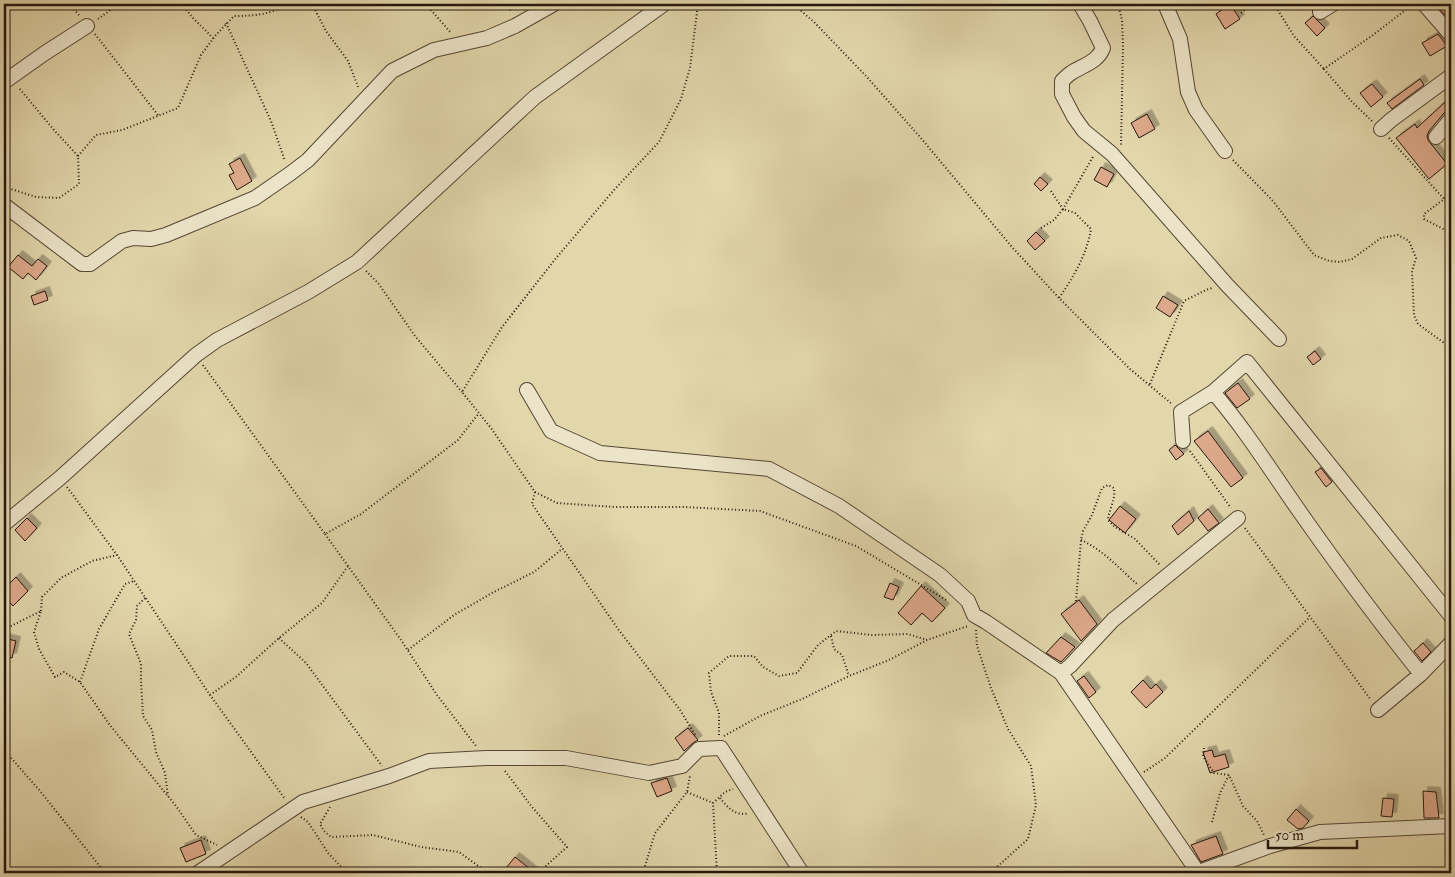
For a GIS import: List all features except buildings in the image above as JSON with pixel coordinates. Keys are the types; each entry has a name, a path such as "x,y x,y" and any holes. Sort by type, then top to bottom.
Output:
{"street":[{"path":"4,205 82,264 90,264 122,241 166,235 255,198 308,160 392,70 434,50 487,38 516,26 554,4"},
{"path":"4,524 60,478 196,355 217,340 308,292 357,262 535,97 664,4"},
{"path":"1080,4 1103,48 1101,55 1082,68 1072,72 1062,81 1062,94 1074,117 1084,131 1120,164 1227,286 1279,339"},
{"path":"1165,4 1180,39 1188,92 1196,110 1225,152"},
{"path":"1320,12 1333,4"},
{"path":"1424,4 1451,35"},
{"path":"7,80 87,26"},
{"path":"1381,129 1451,76"},
{"path":"1436,137 1451,119"},
{"path":"1183,441 1181,412 1213,392 1247,362 1451,616"},
{"path":"528,390 551,431 600,453 769,469 839,506 940,575 968,601 974,615 1061,673 1197,873 1270,846 1320,832 1451,826"},
{"path":"1213,392 1233,414 1309,525 1374,614 1421,674"},
{"path":"1061,673 1070,666 1113,620 1238,518"},
{"path":"1378,710 1421,674 1451,643"},
{"path":"198,873 303,802 389,776 429,761 486,758 566,758 649,773 682,766 699,749 721,748 802,873"}],"path":[{"path":"69,4 158,116"},
{"path":"87,26 119,4"},
{"path":"182,4 213,38"},
{"path":"78,156 96,135 122,130 178,108 201,55 213,38 234,16 257,16 277,10 287,4"},
{"path":"312,4 326,31 348,61 366,99"},
{"path":"428,4 450,31 456,45"},
{"path":"462,392 502,327 557,257 614,190 659,142 681,99 690,68 698,4"},
{"path":"793,4 814,22 866,76 1012,247 1059,298 1130,369 1181,412"},
{"path":"1118,4 1122,20 1123,46 1120,164"},
{"path":"1241,13 1254,4"},
{"path":"1274,4 1294,36 1352,102 1381,129 1444,199"},
{"path":"1324,69 1414,4"},
{"path":"226,24 272,121 285,164 291,173"},
{"path":"4,194 11,189 36,198 59,198 79,184 78,156 7,80"},
{"path":"1041,228 1054,220 1063,209 1092,158 1103,147"},
{"path":"1225,152 1274,201 1314,255 1329,261 1340,262 1352,259 1381,238 1398,235 1409,241 1416,258 1412,270 1414,315 1418,324 1451,348"},
{"path":"1051,191 1063,209 1075,213 1091,229 1089,241 1072,280 1059,298"},
{"path":"1451,194 1424,214 1424,219 1451,233"},
{"path":"357,262 378,283 416,336 491,428 535,492 557,503 615,507 684,507 760,511 856,546 950,602"},
{"path":"1150,384 1184,301 1206,290 1227,286"},
{"path":"196,355 408,650 437,695 486,758"},
{"path":"325,534 361,514 451,446 479,413"},
{"path":"1183,441 1378,710"},
{"path":"60,478 117,555 210,695 292,810 308,822 328,852 347,873"},
{"path":"1076,601 1083,531 1092,515 1102,488 1108,485 1114,488 1115,494 1108,520 1135,540 1159,565 1172,573"},
{"path":"535,492 532,504 618,629 680,710 704,748"},
{"path":"1081,540 1104,556 1147,594"},
{"path":"408,650 454,615 534,572 562,549"},
{"path":"117,555 92,562 61,578 42,596 41,611 34,632 40,649 55,677 64,672 80,682 109,724 168,796 196,834 230,851"},
{"path":"210,695 238,676 322,603 348,566"},
{"path":"80,682 99,629 125,584 134,581"},
{"path":"146,598 137,606 136,620 129,634 141,664 143,716 152,730 156,752 165,773 168,796"},
{"path":"4,625 5,629 41,611"},
{"path":"1134,779 1165,758 1310,617"},
{"path":"927,640 908,634 872,636 836,630 818,645 797,672 779,676 762,667 754,656 729,656 709,673 711,692 719,713 719,738 760,716 889,660 927,640 975,624 977,646 991,688 1008,729 1031,766 1036,805 1028,839 998,866 994,873"},
{"path":"830,635 834,649 842,656 850,676"},
{"path":"280,638 306,663 389,776"},
{"path":"1204,748 1203,756 1214,773 1229,775"},
{"path":"4,750 41,792 104,873"},
{"path":"643,873 656,833 687,792 690,776 682,766"},
{"path":"505,771 532,807 567,847 538,873"},
{"path":"1212,822 1220,793 1229,775"},
{"path":"1229,775 1243,806 1257,821 1270,846"},
{"path":"717,873 713,803 725,792 744,784"},
{"path":"340,790 320,824 331,837 373,836 421,847 459,852 488,873"},
{"path":"687,792 713,803"},
{"path":"719,797 729,809 745,814 760,809"}]}
